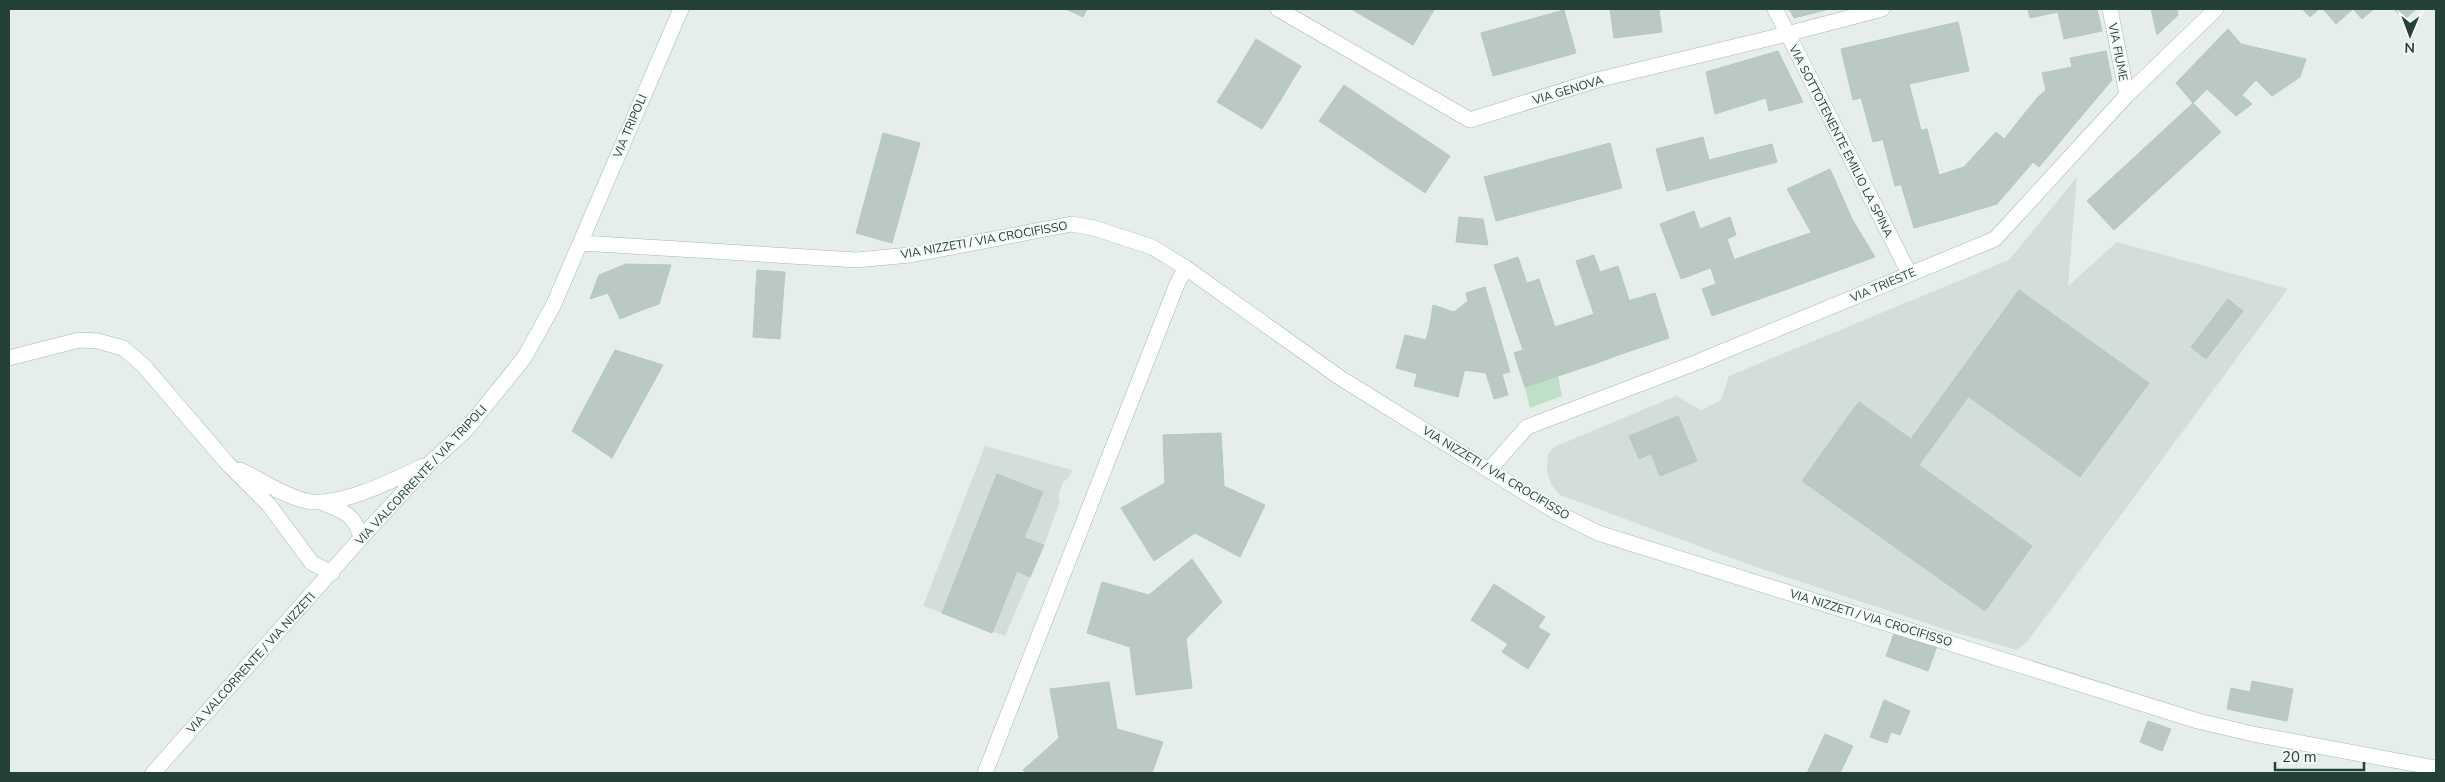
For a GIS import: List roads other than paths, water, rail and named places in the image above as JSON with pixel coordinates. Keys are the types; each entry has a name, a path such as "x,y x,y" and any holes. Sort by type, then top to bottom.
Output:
{"street":[{"name":"VIA TRIPOLI","path":"580,243 681,9"},
{"name":"VIA GENOVA","path":"1278,9 1470,120 1597,80 1882,9"},
{"name":"VIA SOTTOTENENTE EMILIO LA SPINA","path":"1775,9 1909,273"},
{"name":"VIA FIUME","path":"2110,9 2127,95"},
{"name":"VIA TRIESTE","path":"1489,470 1527,427 1695,363 1995,239 2127,95 2216,9"},
{"name":"VIA NIZZETI / VIA CROCIFISSO","path":"580,243 856,260 910,255 1072,224 1094,228 1152,247 1186,268 1339,377 1556,512 1598,533 2198,721 2252,734 2436,768"},
{"name":"VIA VALCORRENTE / VIA TRIPOLI","path":"349,552 431,462 465,430 524,358 553,306 580,243"},
{"path":"985,773 1177,284 1186,268"},
{"path":"9,358 79,340 98,341 123,348 143,365 226,463 269,504 312,564 332,573"},
{"path":"226,463 293,496 306,501 323,502 381,486 431,462"},
{"path":"323,502 342,510 357,523 361,538"},
{"name":"VIA VALCORRENTE / VIA NIZZETI","path":"153,773 349,552"}]}
